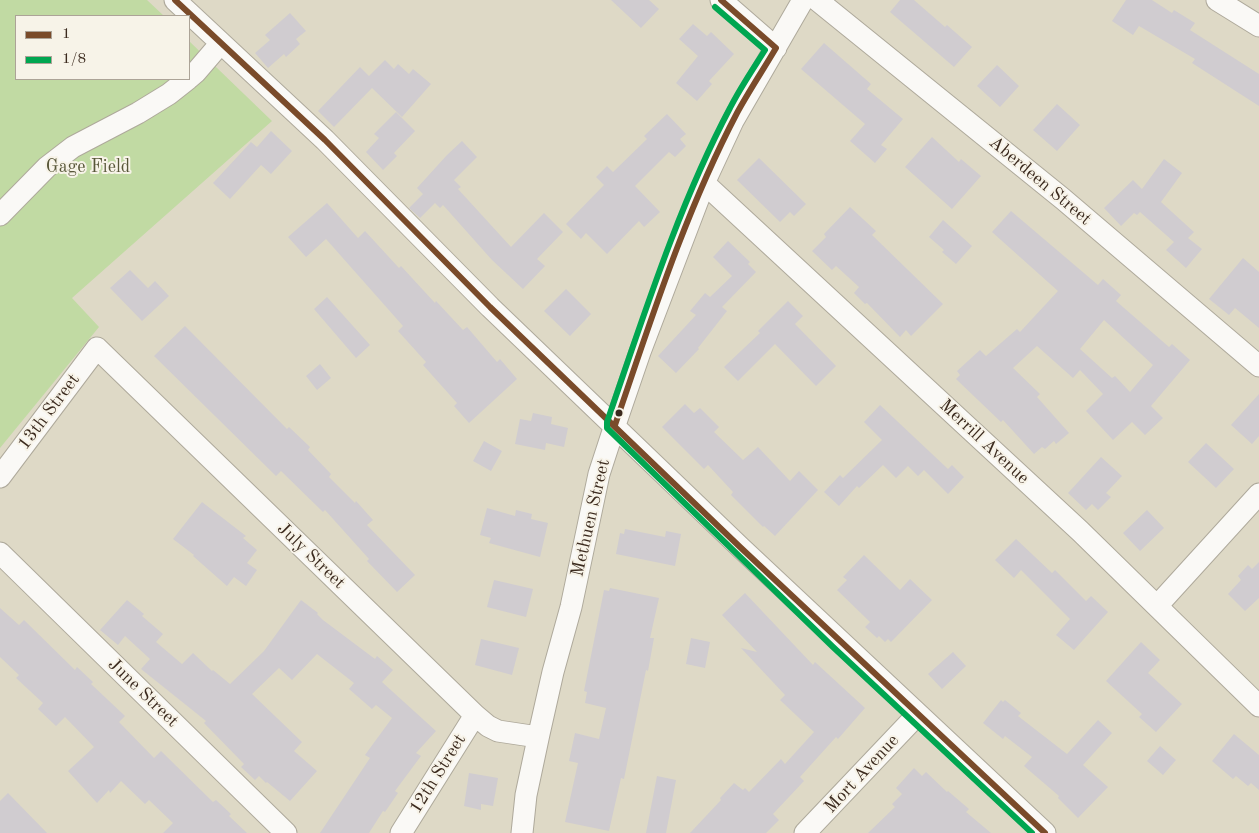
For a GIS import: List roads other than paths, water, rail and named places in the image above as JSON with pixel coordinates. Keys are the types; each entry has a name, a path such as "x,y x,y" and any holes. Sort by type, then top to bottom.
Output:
{"street":[{"path":"175,0 325,140 490,307 747,553 1045,833"},
{"path":"721,0 776,48"},
{"name":"Methuen Street","path":"522,833 526,795 538,737 571,607 599,474 615,425 640,352 704,184 733,121 803,0"},
{"name":"Aberdeen Street","path":"817,0 1063,199 1259,366"},
{"path":"1217,0 1259,26"},
{"path":"190,76 220,44"},
{"path":"0,215 47,167 73,147 138,113 169,94 186,80"},
{"name":"Merrill Avenue","path":"704,184 1074,526 1259,706"},
{"name":"13th Street","path":"0,477 97,348"},
{"name":"July Street","path":"97,348 475,715 488,726 498,731 538,737"},
{"path":"1157,606 1259,494"},
{"name":"June Street","path":"0,553 286,833"},
{"name":"Mort Avenue","path":"805,833 918,714"},
{"name":"12th Street","path":"401,833 475,715"}],"park label":[{"name":"Gage Field","path":"88,167"}]}
